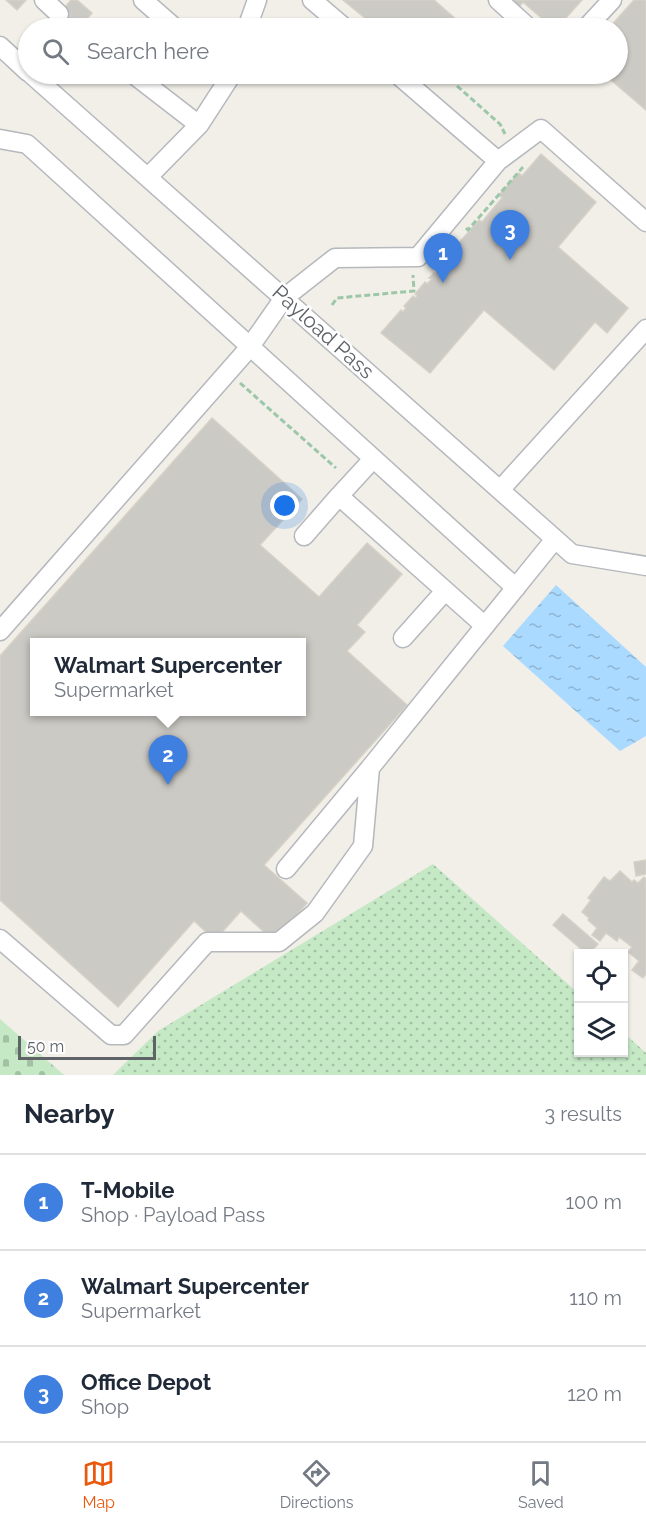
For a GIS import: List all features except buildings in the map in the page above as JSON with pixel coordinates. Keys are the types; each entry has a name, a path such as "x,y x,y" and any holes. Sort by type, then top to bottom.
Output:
{"street":[{"path":"44,0 59,14"},
{"path":"143,0 164,18"},
{"path":"251,18 257,0"},
{"path":"312,0 333,18"},
{"path":"498,0 518,18"},
{"path":"595,18 612,0"},
{"name":"Payload Pass","path":"0,46 18,62"},
{"name":"Payload Pass","path":"42,84 572,554 637,565"},
{"path":"146,84 199,125"},
{"path":"148,177 199,125 224,84"},
{"path":"409,84 498,161"},
{"path":"0,631 249,348 284,298 335,258 418,257 498,161 541,129 646,222"},
{"path":"0,139 27,144 516,588"},
{"path":"500,490 646,329"},
{"path":"304,536 373,459"},
{"path":"339,496 485,626"},
{"path":"286,869 555,539"},
{"path":"403,638 445,591"},
{"path":"0,939 111,1035 124,1035 207,942 279,942 315,913 363,846 370,768"}],"path":[{"path":"457,86 500,124 506,136"},
{"path":"237,380 336,468"}],"green space":[{"path":"433,864 574,989 574,1057 628,1057 628,1037 646,1053 646,1075 113,1075 158,1031"},
{"path":"0,1019 64,1075 0,1075"}],"water":[{"path":"556,585 646,667 646,736 620,751 503,646"}],"tunnel":[{"path":"59,14 64,18"}],"place":[{"name":"Office Depot","path":"510,260"},
{"name":"T-Mobile","path":"443,283"},
{"name":"Walmart Supercenter","path":"168,785"}]}
